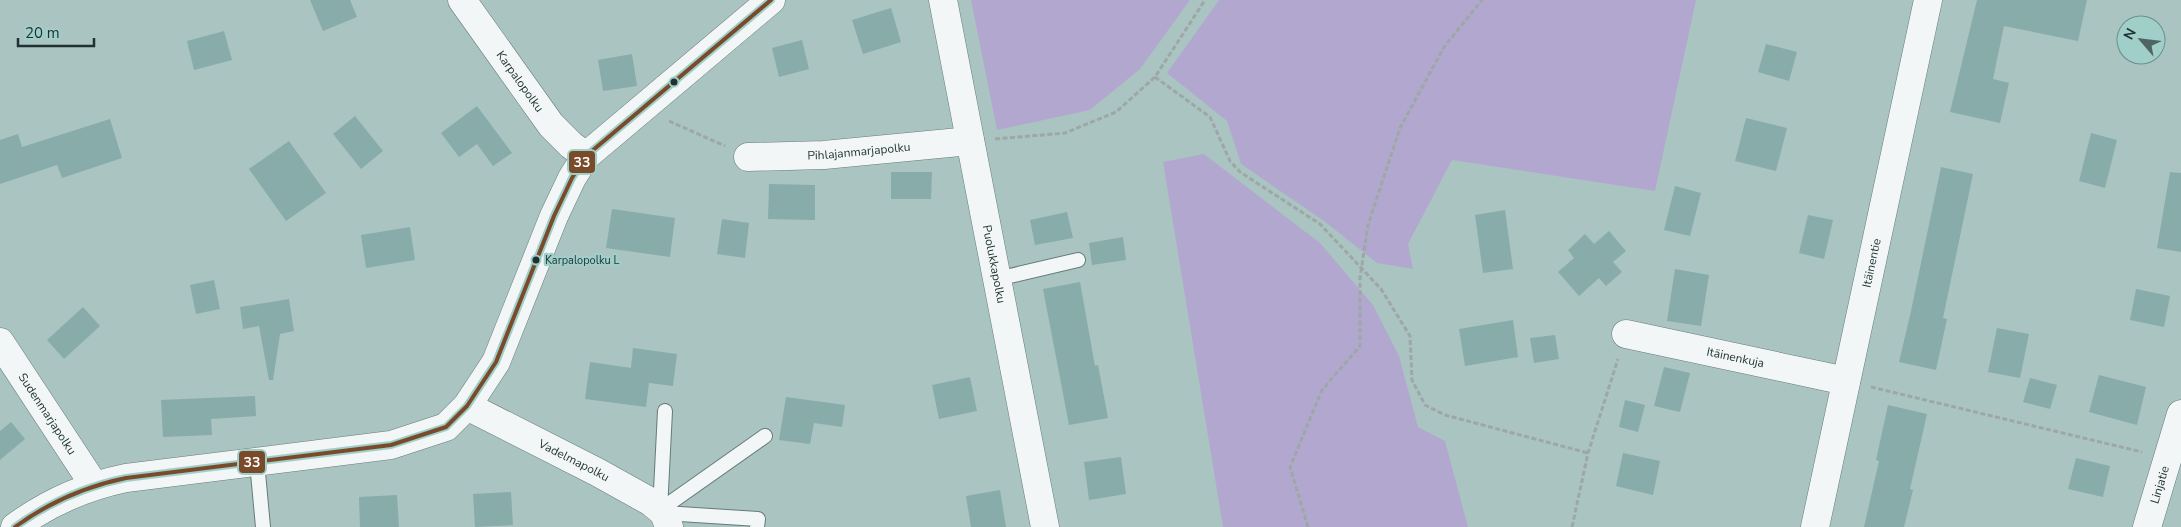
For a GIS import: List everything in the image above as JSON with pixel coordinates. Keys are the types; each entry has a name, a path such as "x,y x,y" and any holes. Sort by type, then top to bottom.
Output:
{"street":[{"name":"Karpalopolku","path":"462,0 551,126 586,156"},
{"path":"15,527 32,514 94,485 126,478 391,444 446,427 468,406 496,362 554,216 572,178 586,156 770,0"},
{"name":"Puolukkapolku","path":"943,0 1045,527"},
{"name":"Itäinentie","path":"1815,527 1928,0"},
{"name":"Pihlajanmarjapolku","path":"748,157 824,155 970,141"},
{"name":"Itäinenkuja","path":"1626,334 1846,381"},
{"name":"Sudenmarjapolku","path":"0,342 94,485"},
{"name":"Vadelmapolku","path":"468,406 651,502 664,517"},
{"name":"Linjatie","path":"2148,527 2181,414"}],"lane":[{"path":"997,279 1078,260"},
{"path":"664,517 665,412"},
{"path":"664,517 765,436"},
{"path":"257,462 263,527"},
{"path":"664,517 758,519 758,527"}],"path":[{"path":"970,141 1065,133 1116,112 1155,77 1205,0"},
{"path":"1308,527 1290,467 1322,390 1360,346 1362,268 1368,225 1400,128 1444,47 1482,0"},
{"path":"1155,77 1210,118 1230,161 1240,172 1320,224 1381,289 1410,336 1412,380 1425,405 1445,415 1588,452"},
{"path":"661,117 748,157"},
{"path":"1572,527 1588,452 1626,334"},
{"path":"1846,381 2169,459"}],"shaded area":[{"path":"971,0 1190,0 1140,69 1090,110 997,130"},
{"path":"1219,0 1696,0 1655,191 1452,160 1408,244 1413,269 1377,263 1324,221 1241,164 1227,121 1167,73"},
{"path":"1204,154 1320,243 1373,305 1399,356 1418,427 1445,441 1468,527 1223,527 1163,162"}],"building":[{"path":"310,0 350,0 357,17 323,31"},
{"path":"1977,0 2087,0 2078,41 2004,26 1993,79 2009,83 2000,123 1950,112"},
{"path":"891,8 901,42 863,54 852,20"},
{"path":"224,31 232,60 194,70 187,41"},
{"path":"802,40 809,69 779,77 772,48"},
{"path":"1766,44 1797,52 1789,81 1758,72"},
{"path":"632,54 637,86 603,91 598,60"},
{"path":"477,106 512,153 493,166 477,144 459,157 441,133"},
{"path":"355,116 383,151 361,169 333,134"},
{"path":"1746,118 1787,128 1776,171 1735,161"},
{"path":"110,119 122,158 62,178 57,165 0,184 0,140 18,134 22,147"},
{"path":"2091,133 2117,140 2105,188 2079,181"},
{"path":"289,141 326,193 286,221 249,169"},
{"path":"1941,167 1973,174 1943,318 1947,319 1936,370 1899,362"},
{"path":"891,172 932,172 931,199 891,199"},
{"path":"2170,172 2181,173 2181,252 2157,248"},
{"path":"769,184 815,185 815,220 768,219"},
{"path":"1675,186 1701,193 1690,236 1664,230"},
{"path":"612,209 675,218 670,257 606,248"},
{"path":"1505,210 1513,269 1483,273 1475,215"},
{"path":"1067,212 1073,238 1035,245 1030,220"},
{"path":"1808,215 1833,220 1824,259 1799,253"},
{"path":"722,219 749,223 745,258 717,254"},
{"path":"410,227 415,260 366,268 361,235"},
{"path":"1609,231 1626,251 1613,262 1622,272 1606,286 1599,278 1579,296 1558,272 1574,258 1568,250 1585,234 1594,244"},
{"path":"1123,237 1126,260 1092,265 1089,243"},
{"path":"1675,269 1709,275 1701,326 1667,321"},
{"path":"214,280 220,309 196,314 190,285"},
{"path":"1080,282 1095,366 1098,365 1108,418 1069,425 1043,289"},
{"path":"2136,289 2170,296 2164,327 2130,320"},
{"path":"289,299 294,331 280,334 273,380 269,380 259,326 243,329 240,307"},
{"path":"83,307 100,326 64,359 47,340"},
{"path":"1513,320 1518,357 1465,366 1459,329"},
{"path":"1997,328 2029,334 2020,378 1988,372"},
{"path":"1555,335 1559,359 1534,363 1530,338"},
{"path":"633,348 677,354 673,386 649,383 646,407 585,399 590,362 631,368"},
{"path":"1664,367 1690,373 1680,412 1654,406"},
{"path":"2099,375 2146,387 2137,425 2089,412"},
{"path":"970,377 977,411 939,419 932,385"},
{"path":"2030,378 2057,385 2050,409 2023,402"},
{"path":"255,396 256,416 211,419 212,435 163,437 161,400"},
{"path":"786,397 845,405 842,427 814,423 810,444 779,440"},
{"path":"1625,400 1645,405 1638,432 1619,427"},
{"path":"1888,405 1927,414 1910,489 1913,490 1904,527 1864,527 1879,461 1876,460"},
{"path":"11,422 25,439 0,460 0,431"},
{"path":"1623,453 1660,461 1653,495 1616,486"},
{"path":"1121,457 1126,494 1089,500 1084,462"},
{"path":"2076,458 2110,466 2103,497 2068,489"},
{"path":"1000,490 1006,527 971,527 966,496"},
{"path":"511,492 513,525 475,527 473,494"},
{"path":"397,495 399,527 360,527 359,497"}],"transit line":[{"name":"33","path":"15,527 41,510 68,496 111,481 391,445 446,427 467,406 496,362 554,216 572,178 586,156 771,0"}],"place":[{"name":"Karpalopolku L","path":"536,260"}]}
